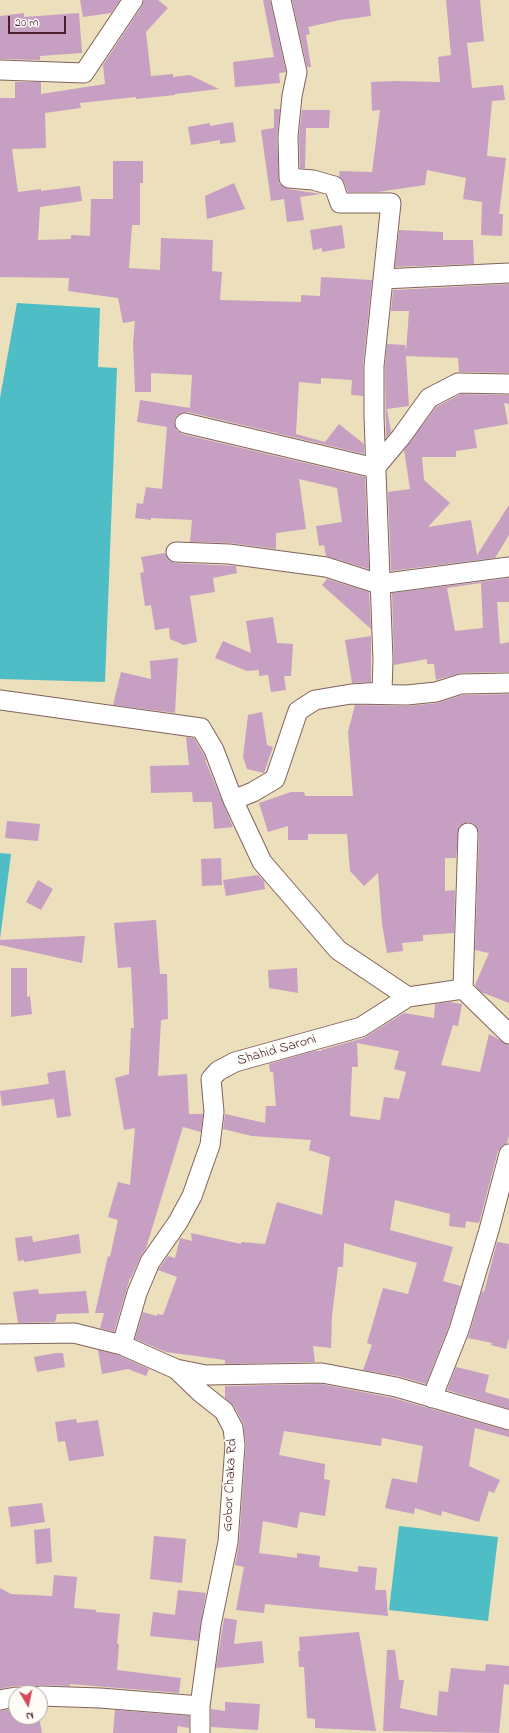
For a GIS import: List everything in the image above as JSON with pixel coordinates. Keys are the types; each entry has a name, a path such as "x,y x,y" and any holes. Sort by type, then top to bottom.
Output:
{"street":[{"path":"0,70 84,73 133,0"},
{"path":"233,800 253,792 275,779 298,711 315,700 351,694 382,692 383,660 375,468 374,366 391,203 340,203 334,186 313,180 290,178 288,136 292,96 297,72 281,0"},
{"path":"383,279 509,273"},
{"path":"375,468 401,438 429,398 458,383 509,384"},
{"path":"185,422 375,468"},
{"path":"176,552 229,554 326,567 379,584 509,567"},
{"path":"351,694 407,695 436,692 461,684 509,683"},
{"path":"0,700 201,728 214,750 233,800 262,862 338,950 408,997"},
{"path":"468,833 462,989 509,1034"},
{"name":"Shahid Saroni","path":"122,1345 142,1280 150,1262 178,1222 192,1196 210,1145 214,1112 211,1079 218,1071 235,1062 361,1027 408,997 462,989"},
{"path":"432,1398 459,1330 489,1230 509,1154"},
{"name":"Gobor Chaka Rd","path":"0,1334 74,1333 122,1345 176,1369 224,1412 233,1428 235,1445 228,1542 212,1625 200,1706 205,1732"},
{"path":"176,1369 206,1375 322,1373 396,1387 509,1420"},
{"path":"48,1696 100,1698 200,1706"}],"water":[{"path":"17,303 100,308 98,367 117,368 105,682 0,679 0,398"},
{"path":"0,853 11,854 0,939"},
{"path":"399,1526 498,1537 488,1621 389,1610"}],"building":[{"path":"80,0 120,0 111,13 83,17"},
{"path":"144,0 158,0 168,8 146,32 151,76 173,74 173,77 190,75 219,89 136,99 136,97 80,103 81,108 45,113 46,148 12,149 18,192 41,189 41,191 80,186 82,201 40,207 38,240 71,239 71,235 90,236 91,199 113,199 113,161 143,161 143,183 140,183 140,225 132,225 129,268 160,270 161,238 213,240 212,271 222,272 220,300 301,302 301,295 320,296 321,277 372,280 363,365 363,396 351,395 352,380 321,378 321,384 299,382 296,434 325,442 339,424 364,444 364,454 188,412 177,415 174,421 177,431 182,434 365,477 369,569 326,556 324,545 319,546 316,526 342,522 337,488 299,479 306,529 276,533 276,549 230,543 190,542 192,520 151,518 151,520 135,518 137,503 143,504 146,487 162,489 167,427 137,422 140,400 190,408 192,375 151,373 151,392 135,392 133,343 135,321 123,323 118,298 68,291 69,278 0,277 0,98 15,98 15,82 41,82 41,94 105,84 103,65 142,6"},
{"path":"263,0 270,0 286,72 279,73 280,83 235,87 233,62 274,57"},
{"path":"292,0 369,0 371,16 340,20 308,27 310,34 306,35 311,67 307,67"},
{"path":"446,0 480,0 484,41 467,43 472,88 503,85 505,100 492,101 487,156 506,158 499,214 503,214 502,236 481,235 482,202 463,199 466,178 427,170 425,185 378,192 348,192 344,182 338,176 340,175 339,171 372,172 380,110 372,111 371,82 440,82 438,57 451,55"},
{"path":"24,13 24,17 79,13 82,53 40,56 40,60 0,59 0,16"},
{"path":"274,109 280,109 277,136 279,183 288,189 321,194 300,197 304,220 287,222 284,199 271,201 261,130 274,128"},
{"path":"302,110 330,110 329,128 306,128 305,168 300,168 299,136"},
{"path":"233,122 236,142 220,144 220,140 191,145 188,127 210,123 210,126"},
{"path":"234,183 245,209 207,219 205,196"},
{"path":"342,225 345,248 322,252 322,248 313,250 310,230"},
{"path":"399,230 443,232 443,240 473,240 474,264 395,267"},
{"path":"509,284 509,373 459,372 458,358 406,356 409,406 387,409 391,432 386,438 385,367 387,344 405,345 406,351 409,311 391,311 393,290"},
{"path":"461,394 509,395 509,404 504,403 508,424 474,430 477,448 456,451 456,457 422,457 424,480 450,503 428,527 471,520 477,555 509,505 509,535 495,558 391,571 388,492 410,489 404,450 436,407"},
{"path":"165,553 170,561 175,563 236,566 237,573 213,578 215,592 190,596 197,642 184,645 170,639 169,628 155,630 151,605 145,606 140,573 144,572 141,557"},
{"path":"509,578 509,602 497,602 500,644 509,642 509,672 461,673 436,680 434,664 427,664 427,659 394,665 392,593","holes":["481,583 483,628 455,631 447,588"]},
{"path":"327,579 369,592 371,629 322,585"},
{"path":"273,617 277,643 293,644 291,676 284,676 286,690 271,692 268,675 259,676 259,670 247,671 215,658 223,641 251,653 246,621"},
{"path":"371,636 371,682 352,683 345,640"},
{"path":"178,658 175,713 113,705 121,672 151,679 150,661"},
{"path":"509,694 509,1003 481,992 475,985 489,953 475,950 479,833 474,824 468,822 459,827 456,858 445,858 445,891 455,890 454,933 423,935 423,941 402,943 403,951 387,953 382,924 378,873 364,886 350,871 347,834 308,834 308,840 288,840 288,826 268,832 259,803 291,792 304,792 305,796 353,796 348,732 355,705 408,706 437,703 463,695"},
{"path":"262,712 267,745 273,747 264,773 247,769 243,757 248,715"},
{"path":"186,737 194,738 204,755 233,827 214,829 212,802 193,802 192,792 151,793 150,766 189,765"},
{"path":"7,821 40,824 38,841 5,838"},
{"path":"221,858 222,885 202,886 201,859"},
{"path":"258,875 264,881 265,889 226,896 223,880"},
{"path":"38,880 53,889 41,910 26,902"},
{"path":"156,920 160,974 167,974 168,1019 161,1020 158,1076 187,1074 189,1114 203,1114 201,1132 183,1127 146,1248 130,1278 114,1332 100,1328 104,1313 95,1313 118,1220 108,1217 118,1182 130,1185 135,1128 124,1130 115,1078 129,1074 131,1028 134,1028 131,967 118,968 114,923"},
{"path":"85,936 82,963 0,945 0,940"},
{"path":"11,968 27,968 27,997 30,996 32,1014 11,1017"},
{"path":"297,968 298,993 269,988 268,970"},
{"path":"450,1002 462,1004 458,1026 453,1025 441,1065 480,1072 489,1034 509,1045 509,1136 507,1143 498,1151 479,1223 466,1221 465,1228 449,1226 450,1214 395,1200 390,1230 453,1247 443,1281 461,1286 449,1326 426,1384 398,1376 363,1370 372,1345 367,1343 383,1288 408,1294 417,1263 344,1243 343,1267 338,1267 332,1316 331,1348 313,1346 315,1362 225,1364 225,1360 166,1352 135,1339 143,1312 157,1316 157,1314 163,1315 177,1277 158,1270 168,1256 175,1258 180,1238 192,1241 191,1233 241,1244 241,1242 265,1244 277,1202 322,1215 330,1157 309,1150 311,1140 252,1136 223,1129 225,1114 265,1123 266,1106 276,1106 273,1072 270,1072 269,1064 364,1038 404,1013 434,1018 435,1004","holes":["357,1043 399,1051 394,1069 406,1072 399,1099 384,1097 380,1120 350,1116 352,1067 358,1067"]},
{"path":"65,1070 71,1116 57,1118 54,1099 2,1106 0,1091 49,1084 47,1073"},
{"path":"79,1234 81,1253 24,1262 24,1260 18,1261 15,1238 32,1236 33,1242"},
{"path":"497,1242 509,1244 509,1338 506,1349 491,1345 492,1343 468,1338 482,1291 484,1292"},
{"path":"38,1289 39,1294 86,1291 89,1313 57,1314 55,1322 18,1323 13,1292"},
{"path":"98,1350 118,1355 149,1369 146,1376 128,1369 102,1374"},
{"path":"63,1353 65,1367 37,1372 34,1357"},
{"path":"456,1367 489,1375 485,1392 509,1399 509,1409 447,1390"},
{"path":"321,1384 393,1398 509,1431 509,1437 475,1428 469,1466 500,1480 494,1493 489,1491 479,1522 442,1511 441,1516 415,1508 414,1514 385,1508 392,1478 417,1483 423,1446 382,1438 381,1446 284,1431 279,1455 325,1464 324,1479 330,1480 325,1516 300,1512 297,1528 263,1521 259,1553 297,1558 297,1553 320,1556 319,1567 358,1572 358,1566 377,1568 375,1590 386,1590 388,1616 265,1604 264,1613 236,1610 244,1567 235,1565 239,1543 246,1444 243,1423 234,1406 225,1398 225,1386"},
{"path":"76,1419 77,1423 98,1420 104,1456 69,1461 65,1441 58,1442 55,1422"},
{"path":"42,1503 45,1522 11,1527 8,1507"},
{"path":"50,1528 52,1562 36,1564 34,1530"},
{"path":"154,1536 186,1539 182,1583 150,1579"},
{"path":"54,1575 77,1577 74,1608 120,1614 117,1644 119,1644 117,1670 181,1678 179,1693 70,1684 70,1686 8,1685 8,1687 0,1689 0,1588 11,1594 52,1596"},
{"path":"178,1590 206,1593 198,1641 150,1636 153,1612 175,1615"},
{"path":"224,1618 237,1620 234,1644 262,1641 264,1663 216,1668"},
{"path":"359,1632 376,1731 315,1728 315,1719 307,1718 304,1667 299,1667 299,1637"},
{"path":"387,1650 395,1650 399,1680 404,1680 400,1708 437,1716 439,1691 448,1692 451,1668 485,1671 486,1664 509,1666 509,1685 504,1684 499,1733 383,1731"},
{"path":"225,1702 260,1704 258,1730 211,1727 211,1709 225,1711"},
{"path":"8,1710 8,1725 40,1725 42,1733 0,1733 0,1711"},
{"path":"115,1710 189,1716 189,1728 178,1726 177,1733 113,1733"}]}
